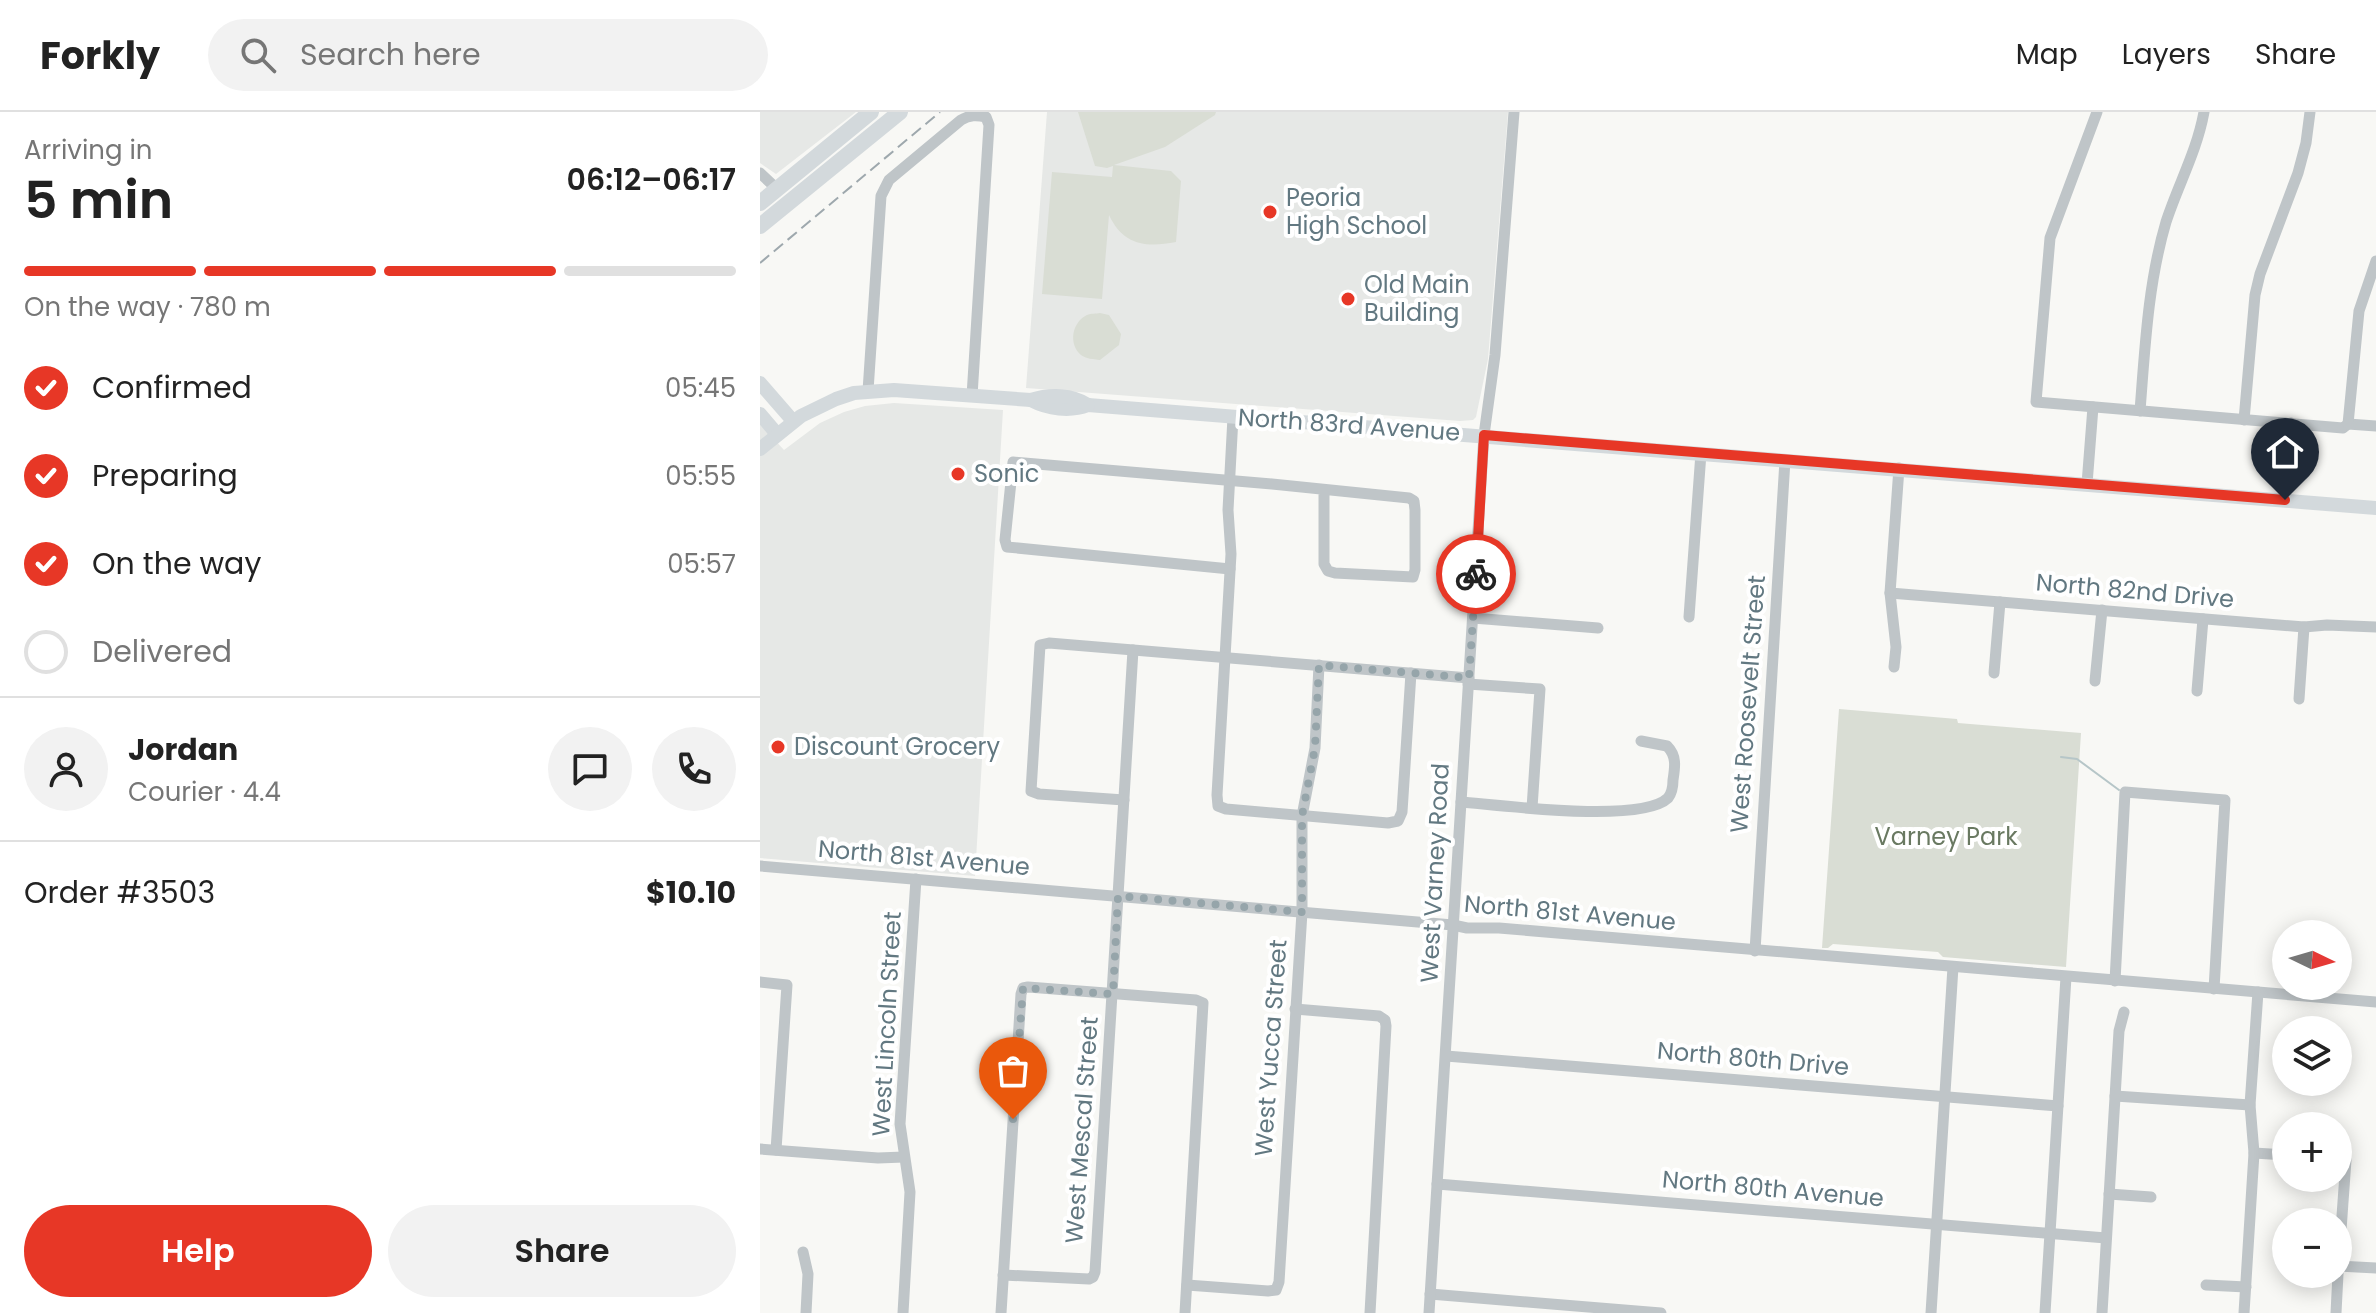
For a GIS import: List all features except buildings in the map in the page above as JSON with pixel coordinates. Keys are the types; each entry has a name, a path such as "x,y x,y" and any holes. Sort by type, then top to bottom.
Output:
{"highway":[{"path":"760,226 900,112"},
{"path":"760,203 866,115 875,133"}],"main road":[{"path":"760,383 785,428"},
{"name":"North 83rd Avenue","path":"760,449 785,428 836,399 868,391 894,390 1031,400 1044,395 1078,398 1088,405 2376,508"},
{"path":"760,414 785,428"}],"street":[{"name":"West Varney Road","path":"1429,1313 1484,435 1495,355 1514,112"},
{"path":"2097,112 2050,238 2036,402 2343,428 2348,424 2376,426"},
{"path":"2140,411 2149,303 2157,256 2167,220 2200,135 2204,112"},
{"path":"2244,420 2254,305 2260,274 2298,173 2310,112"},
{"path":"868,391 881,196 889,180 969,116 986,117 989,125 972,396"},
{"path":"760,173 777,189"},
{"path":"2348,424 2359,311 2376,261"},
{"path":"2363,298 2376,302"},
{"path":"2087,484 2093,407"},
{"path":"1233,417 1228,480 1230,569 1218,806 1302,816 1388,823 1398,821 1402,812 1411,673"},
{"path":"2285,500 2291,423"},
{"path":"1689,617 1701,453"},
{"name":"West Roosevelt Street","path":"1755,951 1785,460"},
{"path":"1230,569 1007,547 1005,540 1013,462 1228,480 1409,498 1414,501 1413,577 1328,571 1324,564 1324,490"},
{"path":"1894,667 1896,647 1890,593 1899,468"},
{"name":"North 82nd Drive","path":"1890,593 2304,627 2376,627"},
{"path":"1994,673 2000,602"},
{"path":"2095,681 2102,610"},
{"path":"1473,618 1598,628"},
{"path":"2197,691 2203,619"},
{"path":"2299,699 2304,627"},
{"path":"1124,800 1031,791 1040,645 1049,643 1411,673 1540,689 1532,808"},
{"name":"West Mescal Street","path":"1003,1275 1093,1277 1133,650"},
{"name":"West Yucca Street","path":"1187,1285 1268,1291 1276,1290 1279,1282 1302,912 1302,816 1315,748 1319,665"},
{"path":"1461,802 1597,812 1648,806 1667,798 1672,789 1675,765 1672,751 1667,746 1641,741"},
{"path":"2115,981 2125,792 2225,800 2214,989"},
{"name":"North 81st Avenue","path":"760,866 1467,928 1499,928 2376,1002"},
{"name":"West Lincoln Street","path":"903,1313 910,1192 900,1124 916,879"},
{"path":"1931,1313 1953,967"},
{"path":"2045,1313 2066,977"},
{"path":"760,982 787,985 776,1150"},
{"path":"1001,1313 1023,988 1196,1000 1203,1003 1185,1313"},
{"path":"2244,1313 2254,1153 2250,1105 2258,992"},
{"path":"1295,1009 1379,1016 1385,1020 1370,1313"},
{"path":"2102,1313 2119,1031 2124,1012"},
{"name":"North 80th Drive","path":"1446,1056 2058,1106"},
{"path":"2115,1096 2250,1105"},
{"path":"760,1149 878,1158 904,1157"},
{"path":"2254,1153 2272,1154"},
{"name":"North 80th Avenue","path":"1437,1184 2106,1238"},
{"path":"2109,1194 2151,1197"},
{"path":"803,1252 808,1274 806,1313"},
{"path":"2352,1267 2376,1268"},
{"path":"2206,1285 2246,1287"},
{"path":"2336,1313 2337,1288"},
{"path":"1430,1294 1661,1313"}],"shaded area":[{"path":"760,112 856,112 776,174 760,163"},
{"name":"Peoria High School","path":"1047,112 1508,112 1488,359 1476,417 1460,421 1026,388"},
{"path":"894,403 1003,410 975,876 760,858 760,424 784,450 820,423 844,412"}],"green space":[{"path":"1078,112 1216,112 1165,147 1114,165 1171,171 1181,181 1176,242 1155,245 1136,242 1121,233 1109,215 1102,299 1042,294 1052,172 1112,177 1113,166 1095,166"},
{"path":"1100,313 1109,315 1121,334 1119,345 1100,360 1081,355 1073,339 1075,328 1082,318"},
{"name":"Varney Park","path":"1839,709 2081,733 2066,967 1943,957 1938,952 1833,944 1822,948"}],"waterway":[{"path":"2061,757 2077,759 2119,790"}],"railway":[{"path":"760,263 940,112"}],"way so far":[{"path":"1013,1119 1023,988 1113,994 1118,896 1302,912 1302,816 1315,748 1319,665 1469,678 1476,574"}],"place":[{"name":"Peoria High School","path":"1270,212"},
{"name":"Old Main Building","path":"1348,299"},
{"name":"Sonic","path":"958,474"},
{"name":"Discount Grocery","path":"778,747"}],"route":[{"path":"1476,574 1484,435 2285,500"}]}
